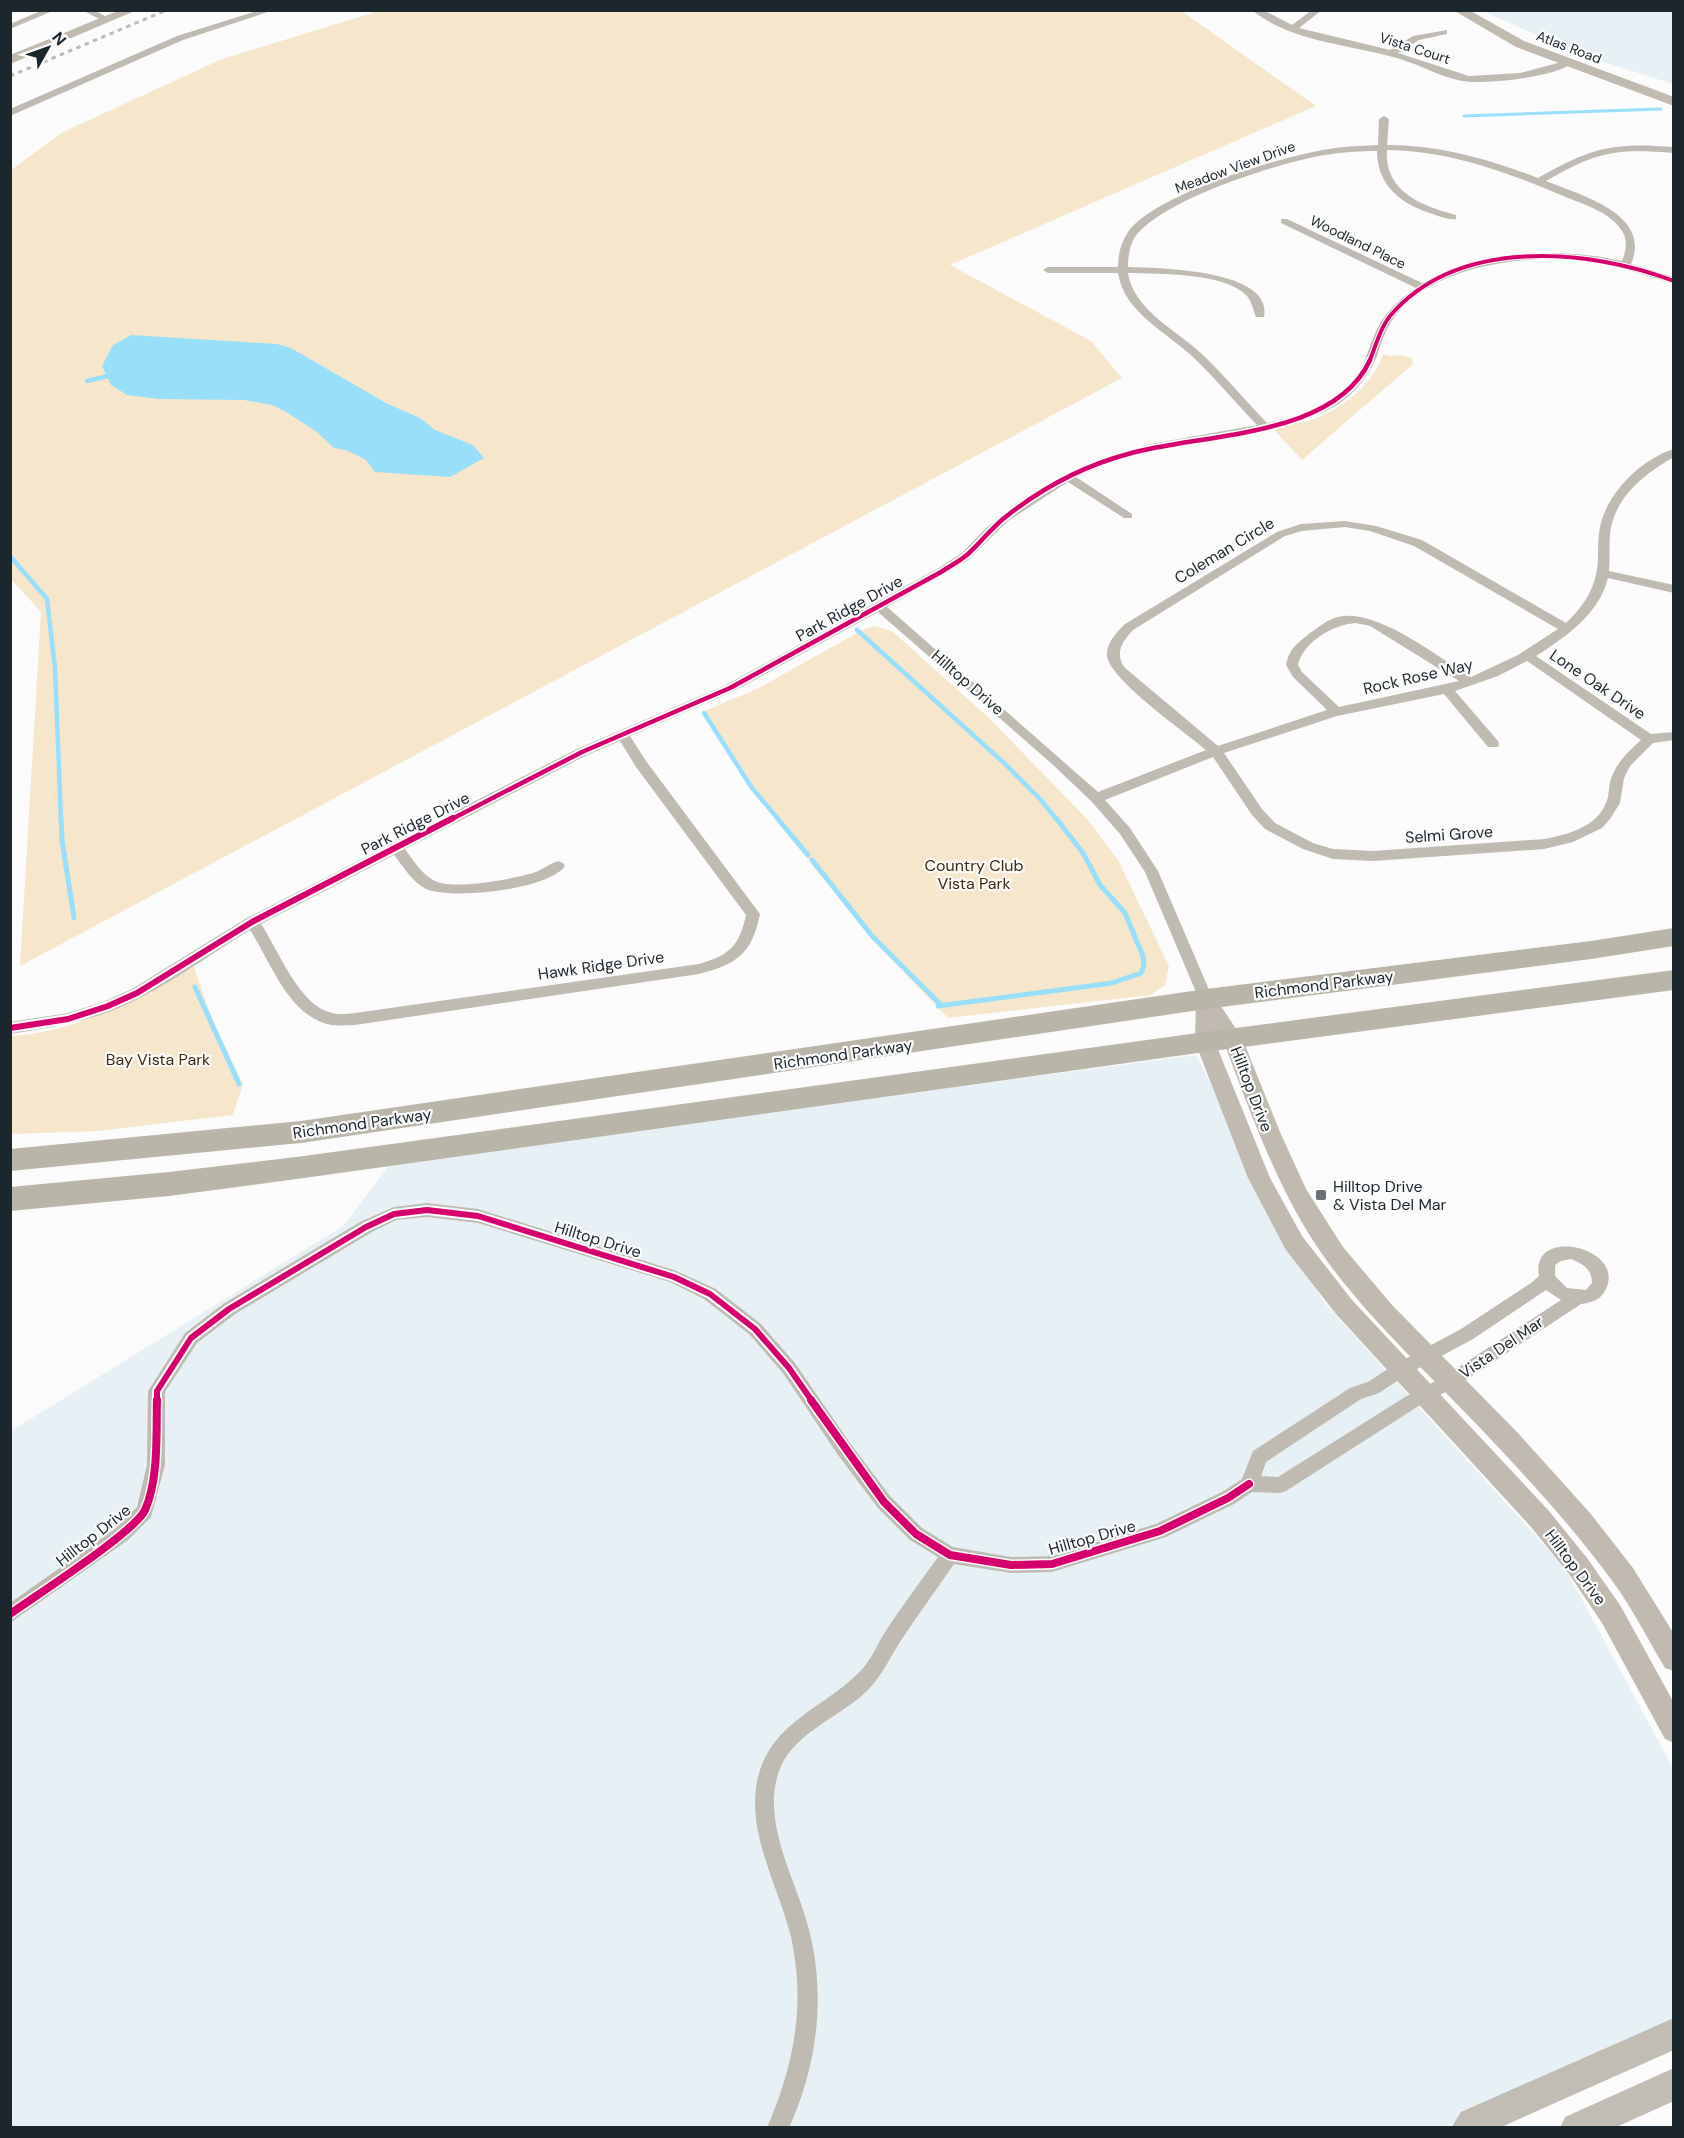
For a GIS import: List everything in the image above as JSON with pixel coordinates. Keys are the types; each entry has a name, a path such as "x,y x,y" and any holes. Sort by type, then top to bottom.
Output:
{"highway":[{"name":"Richmond Parkway","path":"10,1160 60,1157 301,1132 1206,999 1591,950 1674,937"},
{"path":"10,1199 158,1185 304,1167 1232,1038 1674,980"},
{"path":"10,1152 60,1157"}],"main road":[{"path":"10,60 131,10"},
{"name":"Atlas Road","path":"1459,10 1520,44 1674,102"},
{"name":"Atlas Road","path":"1477,10 1546,45 1674,92"},
{"name":"Hilltop Drive","path":"1206,999 1232,1038 1282,1164 1315,1225 1358,1283 1581,1521 1624,1576 1674,1659"},
{"name":"Hilltop Drive","path":"1206,999 1205,1042 1238,1128 1275,1210 1316,1272 1400,1370 1540,1519 1578,1566 1616,1623 1674,1730"},
{"path":"1467,2127 1674,2034"},
{"path":"1576,2127 1674,2084"}],"street":[{"path":"10,27 51,10"},
{"path":"86,10 108,20"},
{"path":"10,113 180,38 270,10"},
{"name":"Vista Court","path":"1256,10 1268,19 1292,29 1392,53 1458,77 1474,79 1533,73 1569,63"},
{"path":"1292,29 1318,10"},
{"path":"1392,53 1409,40 1444,32"},
{"path":"1384,119 1383,168 1392,187 1412,204 1453,217"},
{"name":"Meadow View Drive","path":"1264,427 1198,355 1139,305 1125,284 1123,253 1132,233 1166,207 1295,158 1332,151 1383,148 1431,151 1499,166 1597,206 1619,221 1631,240 1632,248 1625,265"},
{"path":"1539,181 1577,159 1589,155 1620,149 1674,150"},
{"name":"Woodland Place","path":"1284,221 1422,287"},
{"name":"Park Ridge Drive","path":"10,1028 69,1019 108,1006 136,993 252,922 582,752 730,688 880,607 968,554 988,531 1034,497 1068,477 1127,453 1264,427 1300,418 1328,405 1351,388 1365,370 1377,337 1387,319 1401,302 1422,287 1445,275 1473,266 1537,257 1571,256 1625,265 1674,281"},
{"path":"1048,270 1184,273 1221,277 1246,289 1253,296 1260,315"},
{"name":"Rock Rose Way","path":"1096,798 1216,751 1336,711 1447,689 1488,676 1528,656 1567,629 1596,594 1604,573 1602,540 1608,516 1619,496 1636,477 1674,452"},
{"path":"1068,477 1128,516"},
{"name":"Coleman Circle","path":"1216,751 1125,677 1114,664 1112,652 1117,639 1129,627 1281,534 1311,526 1344,524 1397,534 1418,543 1567,629"},
{"path":"1604,573 1674,589"},
{"name":"Hilltop Drive","path":"880,607 954,669 1096,798 1125,831 1151,871 1206,999"},
{"path":"1336,711 1297,674 1292,665 1295,652 1340,620 1356,619 1374,623 1470,682"},
{"name":"Lone Oak Drive","path":"1528,656 1649,739"},
{"path":"1447,689 1493,744"},
{"name":"Hawk Ridge Drive","path":"252,922 265,940 291,987 316,1013 331,1019 355,1019 699,969 719,964 734,956 745,945 753,914 622,735"},
{"path":"1649,739 1674,736"},
{"name":"Selmi Grove","path":"1216,751 1257,812 1270,826 1308,846 1334,854 1373,856 1544,844 1568,839 1597,825 1605,816 1613,803 1617,778 1625,763 1649,739"},
{"path":"396,848 419,875 431,885 444,889 460,889 538,877 558,866"},
{"name":"Hilltop Drive","path":"10,1614 122,1534 144,1511 156,1466 158,1391 191,1338 229,1309 366,1227 394,1214 427,1210 478,1216 674,1277 710,1293 755,1329 789,1368 844,1449 884,1502 916,1534 950,1555 1011,1565 1052,1564 1160,1531 1228,1498 1249,1484"},
{"path":"1571,1252 1583,1256 1598,1269 1601,1277 1596,1293 1588,1297 1577,1298 1565,1295 1547,1279 1545,1270 1547,1262 1553,1256 1571,1252"},
{"name":"Vista Del Mar","path":"1547,1279 1538,1288 1467,1334 1400,1370 1373,1388 1356,1393 1258,1457 1249,1484 1280,1485 1450,1381 1577,1298"},
{"path":"778,2127 788,2109 805,2049 808,1978 801,1936 778,1866 765,1814 769,1772 786,1742 855,1689 872,1672 891,1640 950,1555"}],"shaded area":[{"path":"1483,11 1673,11 1673,84 1578,54"},
{"path":"1196,1055 1322,1300 1565,1568 1673,1768 1673,2020 1445,2127 11,2128 11,1431 343,1226 392,1162"}],"green space":[{"path":"1180,10 1316,106 950,265 1091,341 1122,378 20,966 41,612 11,579 11,170 63,132 222,59 379,11"},
{"path":"1383,354 1408,357 1412,359 1413,364 1302,460 1275,431 1276,424 1308,421 1340,406 1367,383 1377,369"},
{"name":"Country Club Vista Park","path":"874,626 892,631 989,718 1088,820 1118,860 1169,966 1165,985 1151,995 948,1018 872,939 750,788 702,712 759,688 862,630"},
{"name":"Bay Vista Park","path":"193,965 213,1021 243,1084 233,1115 98,1131 11,1134 11,1036 60,1028 83,1020 128,1001"}],"water":[{"path":"131,335 277,344 291,348 386,403 420,418 435,430 473,445 484,458 450,477 375,472 366,460 346,450 334,448 317,432 272,405 244,400 159,399 127,395 111,385 102,366 113,345"}],"waterway":[{"path":"1464,116 1661,109"},
{"path":"87,381 112,375"},
{"path":"10,556 47,599 55,668 61,820"},
{"path":"857,630 1003,762 1041,800 1057,820"},
{"path":"704,713 752,788 779,820"},
{"path":"61,818 62,840 74,918"},
{"path":"777,818 808,855"},
{"path":"938,1006 1112,983 1141,973 1144,965 1143,956 1125,913 1100,885 1083,853 1056,818"},
{"path":"812,860 873,937 941,1005"},
{"path":"195,987 239,1084"}],"railway":[{"path":"10,76 167,10"}],"cycle path":[{"path":"10,1028 68,1019 108,1006 137,993 252,922 582,752 730,688 941,572 967,555 989,531 1020,506 1053,485 1089,467 1151,447 1277,424 1325,407 1348,391 1362,376 1389,317 1405,300 1425,286 1448,275 1498,260 1549,255 1598,259 1674,281"},
{"path":"10,1614 122,1534 145,1511 156,1465 157,1391 191,1338 229,1309 366,1227 394,1214 427,1210 478,1216 674,1277 710,1294 755,1329 789,1368 844,1449 884,1502 916,1534 950,1555 1011,1565 1052,1564 1160,1531 1228,1498 1249,1484"}],"place":[{"name":"Hilltop Drive & Vista Del Mar","path":"1321,1195"}]}
